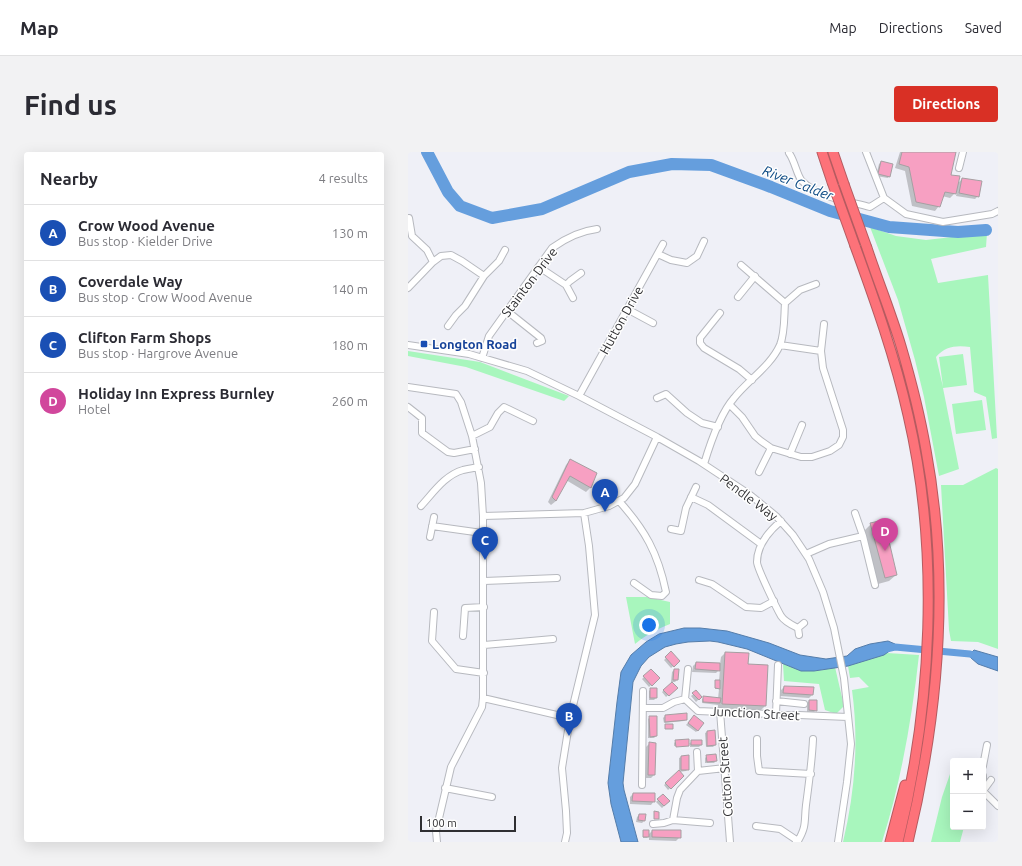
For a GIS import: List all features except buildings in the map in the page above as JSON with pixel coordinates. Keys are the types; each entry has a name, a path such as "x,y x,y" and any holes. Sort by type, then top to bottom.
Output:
{"highway":[{"path":"822,152 891,350 908,415 921,480 928,576 928,627 925,682 915,761 907,806 898,842"},
{"path":"833,152 901,346 918,412 930,478 936,530 938,630 936,683 923,780 908,842"},
{"path":"914,842 926,791 930,759 929,738"},
{"path":"890,842 905,784 915,761"}],"street":[{"path":"866,152 884,198 906,214 943,222 992,214 998,211"},
{"path":"959,168 963,152"},
{"path":"789,153 794,159 801,180 822,194 870,207 884,198"},
{"path":"409,218 412,236 427,250 433,262"},
{"name":"Stainton Drive","path":"482,358 489,336 552,248 564,240 587,230 597,229"},
{"path":"658,254 671,260 687,263 697,256 704,241"},
{"name":"Hutton Drive","path":"579,396 663,244"},
{"path":"448,326 465,306 484,276 499,261 505,250"},
{"path":"408,288 433,262 441,256 450,255 462,261 484,276"},
{"path":"741,265 785,303"},
{"path":"539,266 566,285 573,298"},
{"path":"566,285 581,273"},
{"path":"738,297 755,276"},
{"path":"704,464 718,427 733,398 752,380 780,345 785,303 800,290 816,284"},
{"path":"627,309 653,323"},
{"path":"507,311 541,338 542,341 537,343"},
{"path":"720,313 700,338 700,343 704,348 739,369 752,380"},
{"path":"730,404 742,417 755,436 772,448 801,457 812,457 830,451 839,445 843,437 843,430 823,368 821,351 824,324"},
{"name":"Pendle Way","path":"408,344 482,358 527,371 579,396 657,437 704,464 749,494 781,521 793,535 809,559 823,592 834,628 844,678 851,744 838,842"},
{"path":"780,345 821,351"},
{"path":"408,387 456,394 461,402 472,436 481,482 484,581 484,673 482,707 451,767 436,830 437,842"},
{"path":"657,398 666,394 687,413 702,423 718,427"},
{"path":"408,407 422,418 422,433 442,448 454,453 474,449"},
{"path":"472,436 490,428 498,413 504,407 533,421"},
{"path":"790,454 802,425"},
{"path":"483,516 584,513 609,506 624,498 636,484 657,437"},
{"path":"759,472 772,448"},
{"path":"421,506 449,477 462,470 478,467"},
{"path":"681,538 685,512 696,487"},
{"path":"691,497 708,504 761,544"},
{"path":"619,501 635,519 647,538 662,572 666,592 662,596 651,595 634,583"},
{"path":"565,842 567,833 562,768 570,718 595,615 589,546 584,513"},
{"path":"855,513 863,536 875,585"},
{"path":"430,537 434,518"},
{"path":"781,521 771,530 761,544 757,564 781,615 788,623 798,628"},
{"path":"432,526 482,533"},
{"path":"671,529 681,531"},
{"path":"806,554 829,544 863,536"},
{"path":"484,581 557,578"},
{"path":"699,580 712,584 746,607 761,608 774,602"},
{"path":"463,636 465,608 484,607"},
{"path":"434,612 432,641 456,669 484,673"},
{"path":"798,628 804,623"},
{"path":"798,628 799,635"},
{"path":"484,645 553,639"},
{"path":"776,714 778,665"},
{"path":"644,708 663,708 674,702 685,699 688,669"},
{"path":"642,785 643,691"},
{"path":"483,698 570,718"},
{"name":"Junction Street","path":"685,699 698,710 848,717"},
{"path":"776,701 804,704"},
{"name":"Cotton Street","path":"720,711 730,842"},
{"path":"757,739 759,771 811,774"},
{"path":"756,826 780,829 797,841 806,822 806,807 811,774 813,739"},
{"path":"985,758 987,745"},
{"path":"696,752 698,771"},
{"path":"672,820 680,790 698,771 725,768"},
{"path":"986,786 991,780"},
{"path":"445,788 492,798"},
{"path":"986,793 998,806"},
{"path":"653,824 664,823 672,820 710,822"}],"green space":[{"path":"870,227 896,236 926,240 987,233 986,247 931,259 938,283 988,275 997,438 992,439 986,397 974,392 970,347 956,346 947,348 936,357 943,387 939,357 963,354 967,385 943,388 959,469 939,476 924,397 915,360 898,300"},
{"path":"408,351 480,362 569,396 564,401 466,367 408,356"},
{"path":"982,400 986,430 956,434 952,404"},
{"path":"996,468 998,469 998,649 978,642 951,641 949,630 941,485 963,485"},
{"path":"626,597 647,597 670,602 670,624 652,632 635,644"},
{"path":"887,653 919,655 909,726 895,796 882,842 843,842 855,766 855,728 852,690 869,687 859,677 850,678 848,666"},
{"path":"783,664 809,671 835,667 844,706 836,714 825,710 819,684 784,681"},
{"path":"950,774 950,830 963,830 960,842 931,842 942,797"}],"water":[{"path":"684,628 727,631 769,643 800,655 826,659 847,656 855,649 870,644 888,641 895,644 895,647 884,655 848,666 814,671 801,671 747,649 710,641 676,644 665,647 649,657 641,666 633,682 623,783 638,842 621,842 611,804 608,783 621,672 631,655 646,642 659,634"},
{"path":"974,650 998,657 998,671 978,664 971,658 970,654"}],"waterway":[{"name":"River Calder","path":"427,152 448,192 460,206 492,218 542,209 629,172 672,164 711,165 830,211 889,227 958,232 986,230"},
{"path":"886,649 895,647 970,654 978,657"}],"place":[{"name":"Longton Road","path":"424,344"},
{"name":"Crow Wood Avenue","path":"605,512"},
{"name":"Holiday Inn Express Burnley","path":"885,551"},
{"name":"Clifton Farm Shops","path":"485,560"},
{"name":"Coverdale Way","path":"569,736"}]}
